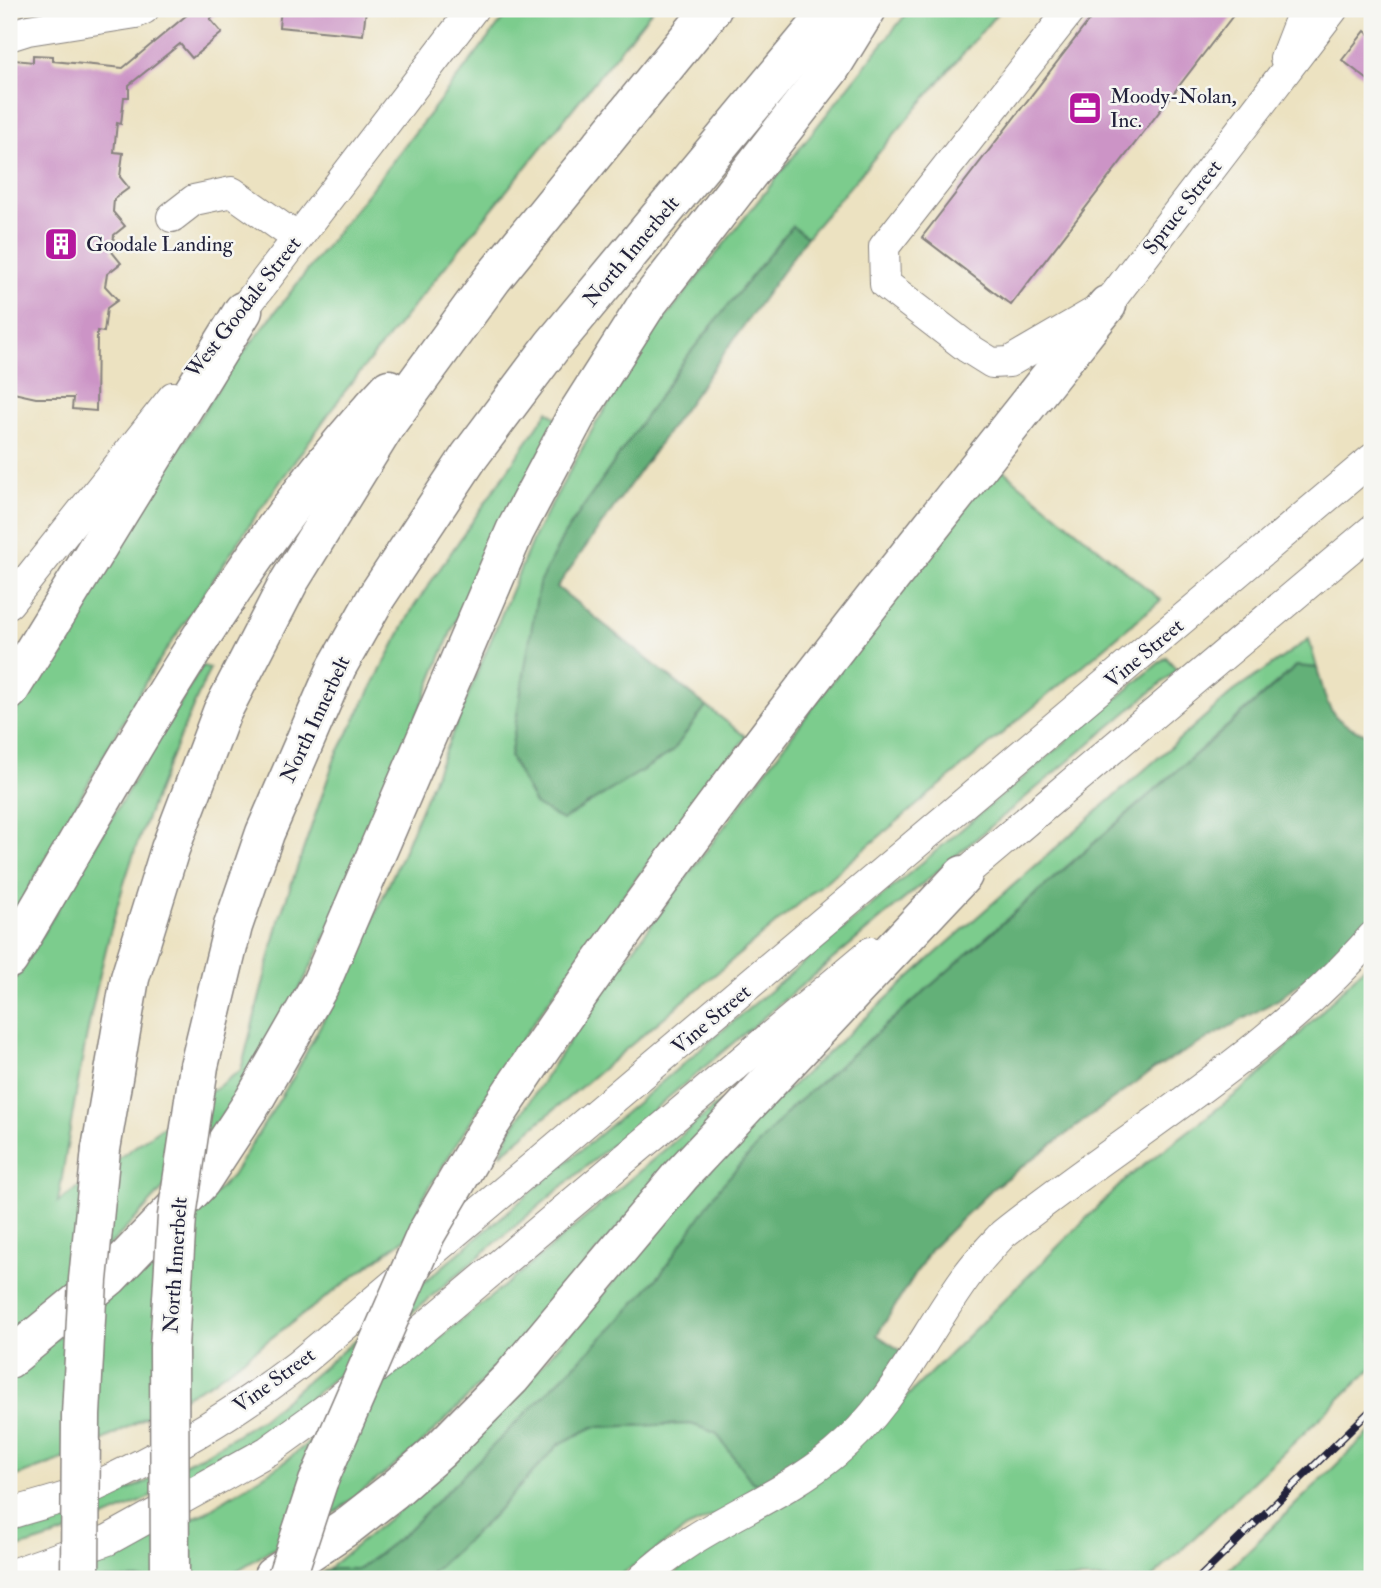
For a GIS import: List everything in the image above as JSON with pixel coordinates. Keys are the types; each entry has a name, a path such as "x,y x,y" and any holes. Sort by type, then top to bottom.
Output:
{"highway":[{"path":"80,1579 81,1415 88,1280 101,1149 130,978 170,849 222,712 289,582 386,425 493,278 712,9"},
{"name":"North Innerbelt","path":"170,1579 169,1348 177,1216 199,1066 233,926 265,833 337,667 377,596 469,457 553,345 832,9"},
{"path":"9,1359 109,1277 201,1181 254,1100 321,983 515,531 577,414 647,304 830,69 867,9"},
{"path":"9,959 241,575 335,447 493,278"},
{"path":"286,1579 318,1482 426,1234 491,1123 573,1000 701,823 856,620 1107,305"},
{"path":"9,691 243,311"},
{"path":"268,1579 349,1525 394,1490 475,1415 581,1297 681,1175 963,875"}],"street":[{"path":"9,36 27,30 136,13 144,9"},
{"name":"West Goodale Street","path":"9,603 243,311 473,9"},
{"path":"1071,9 884,247 885,284 992,363 1009,362 1107,305"},
{"path":"1274,88 1304,9"},
{"name":"Spruce Street","path":"1107,305 1333,9"},
{"path":"172,217 194,200 232,192 297,238"},
{"name":"Vine Street","path":"9,1514 94,1487 154,1457 259,1395 298,1365 1372,459"},
{"path":"9,1575 108,1540 268,1451 337,1401 1372,530"},
{"path":"642,1579 690,1541 781,1492 835,1454 874,1415 894,1390 968,1274 1003,1234 1275,1032 1348,965 1372,937"}],"green space":[{"path":"511,9 653,9 345,391 255,517 149,676 9,924 9,726 37,668 230,370"},
{"path":"910,9 1001,9 807,237 792,227 685,359 564,535 539,584 562,820 672,752 706,706 746,737 612,910 527,1032 424,1196 407,1237 212,1382 79,1453 9,1479 9,1376 138,1272 232,1176 294,1076 356,957 401,857 534,536 595,425 652,335"},
{"path":"792,226 807,237 557,587 706,706 672,752 562,820 535,804 510,757 539,584 564,535 685,359"},
{"path":"548,411 558,420 472,584 364,851 309,970 279,1027 245,1083 194,1153 105,1250 9,1337 9,990 202,666 210,668 147,818 116,911 90,1019 58,1202 241,1070 280,917 335,758 413,608"},
{"path":"994,463 1161,600 500,1155 511,1130 597,998"},
{"path":"1309,639 1317,668 1296,666 792,1107 660,1275 615,1325 403,1535 359,1569 328,1569 430,1484 505,1408 747,1127 934,955 1233,692"},
{"path":"1166,657 1177,670 282,1422 217,1461 116,1513 45,1540 9,1550 9,1533 80,1513 205,1454 263,1418"},
{"path":"1297,666 1317,668 1332,712 1347,725 1372,736 1372,916 1345,947 1279,999 1154,1069 992,1189 931,1249 877,1335 906,1354 866,1413 774,1489 752,1482 716,1433 691,1424 593,1427 559,1444 487,1522 425,1579 312,1579 328,1569 359,1569 403,1535 615,1325 660,1275 720,1187 792,1107"},
{"path":"1372,959 1372,1368 1151,1579 669,1579 713,1537 886,1417 1126,1179 1256,1079"},
{"path":"720,1102 725,1107 470,1395 415,1450 338,1510 223,1579 47,1579 91,1567 204,1513 283,1463 529,1266"},
{"path":"691,1424 716,1433 752,1482 774,1489 687,1528 615,1579 425,1579 487,1522 559,1444 593,1427"},
{"path":"1372,1430 1372,1579 1219,1579"}],"building":[{"name":"Goodale Landing","path":"194,9 222,9 210,19 222,33 192,58 180,44 129,85 129,97 124,97 121,124 117,123 114,152 123,153 120,177 129,188 114,199 113,212 125,226 114,235 112,252 121,263 107,274 105,286 118,300 107,308 104,332 97,331 96,411 72,409 73,398 36,398 9,392 9,147 13,148 17,112 12,112 15,60 33,62 33,55 53,56 53,61 123,68"},
{"path":"281,9 366,9 363,35 279,27"},
{"path":"1098,9 1238,9 1011,305 922,237"},
{"path":"1365,31 1372,37 1372,83 1342,60"}],"railway":[{"path":"1198,1579 1372,1409"}],"place":[{"name":"Moody-Nolan, Inc.","path":"1085,108"},
{"name":"Goodale Landing","path":"61,244"}]}
